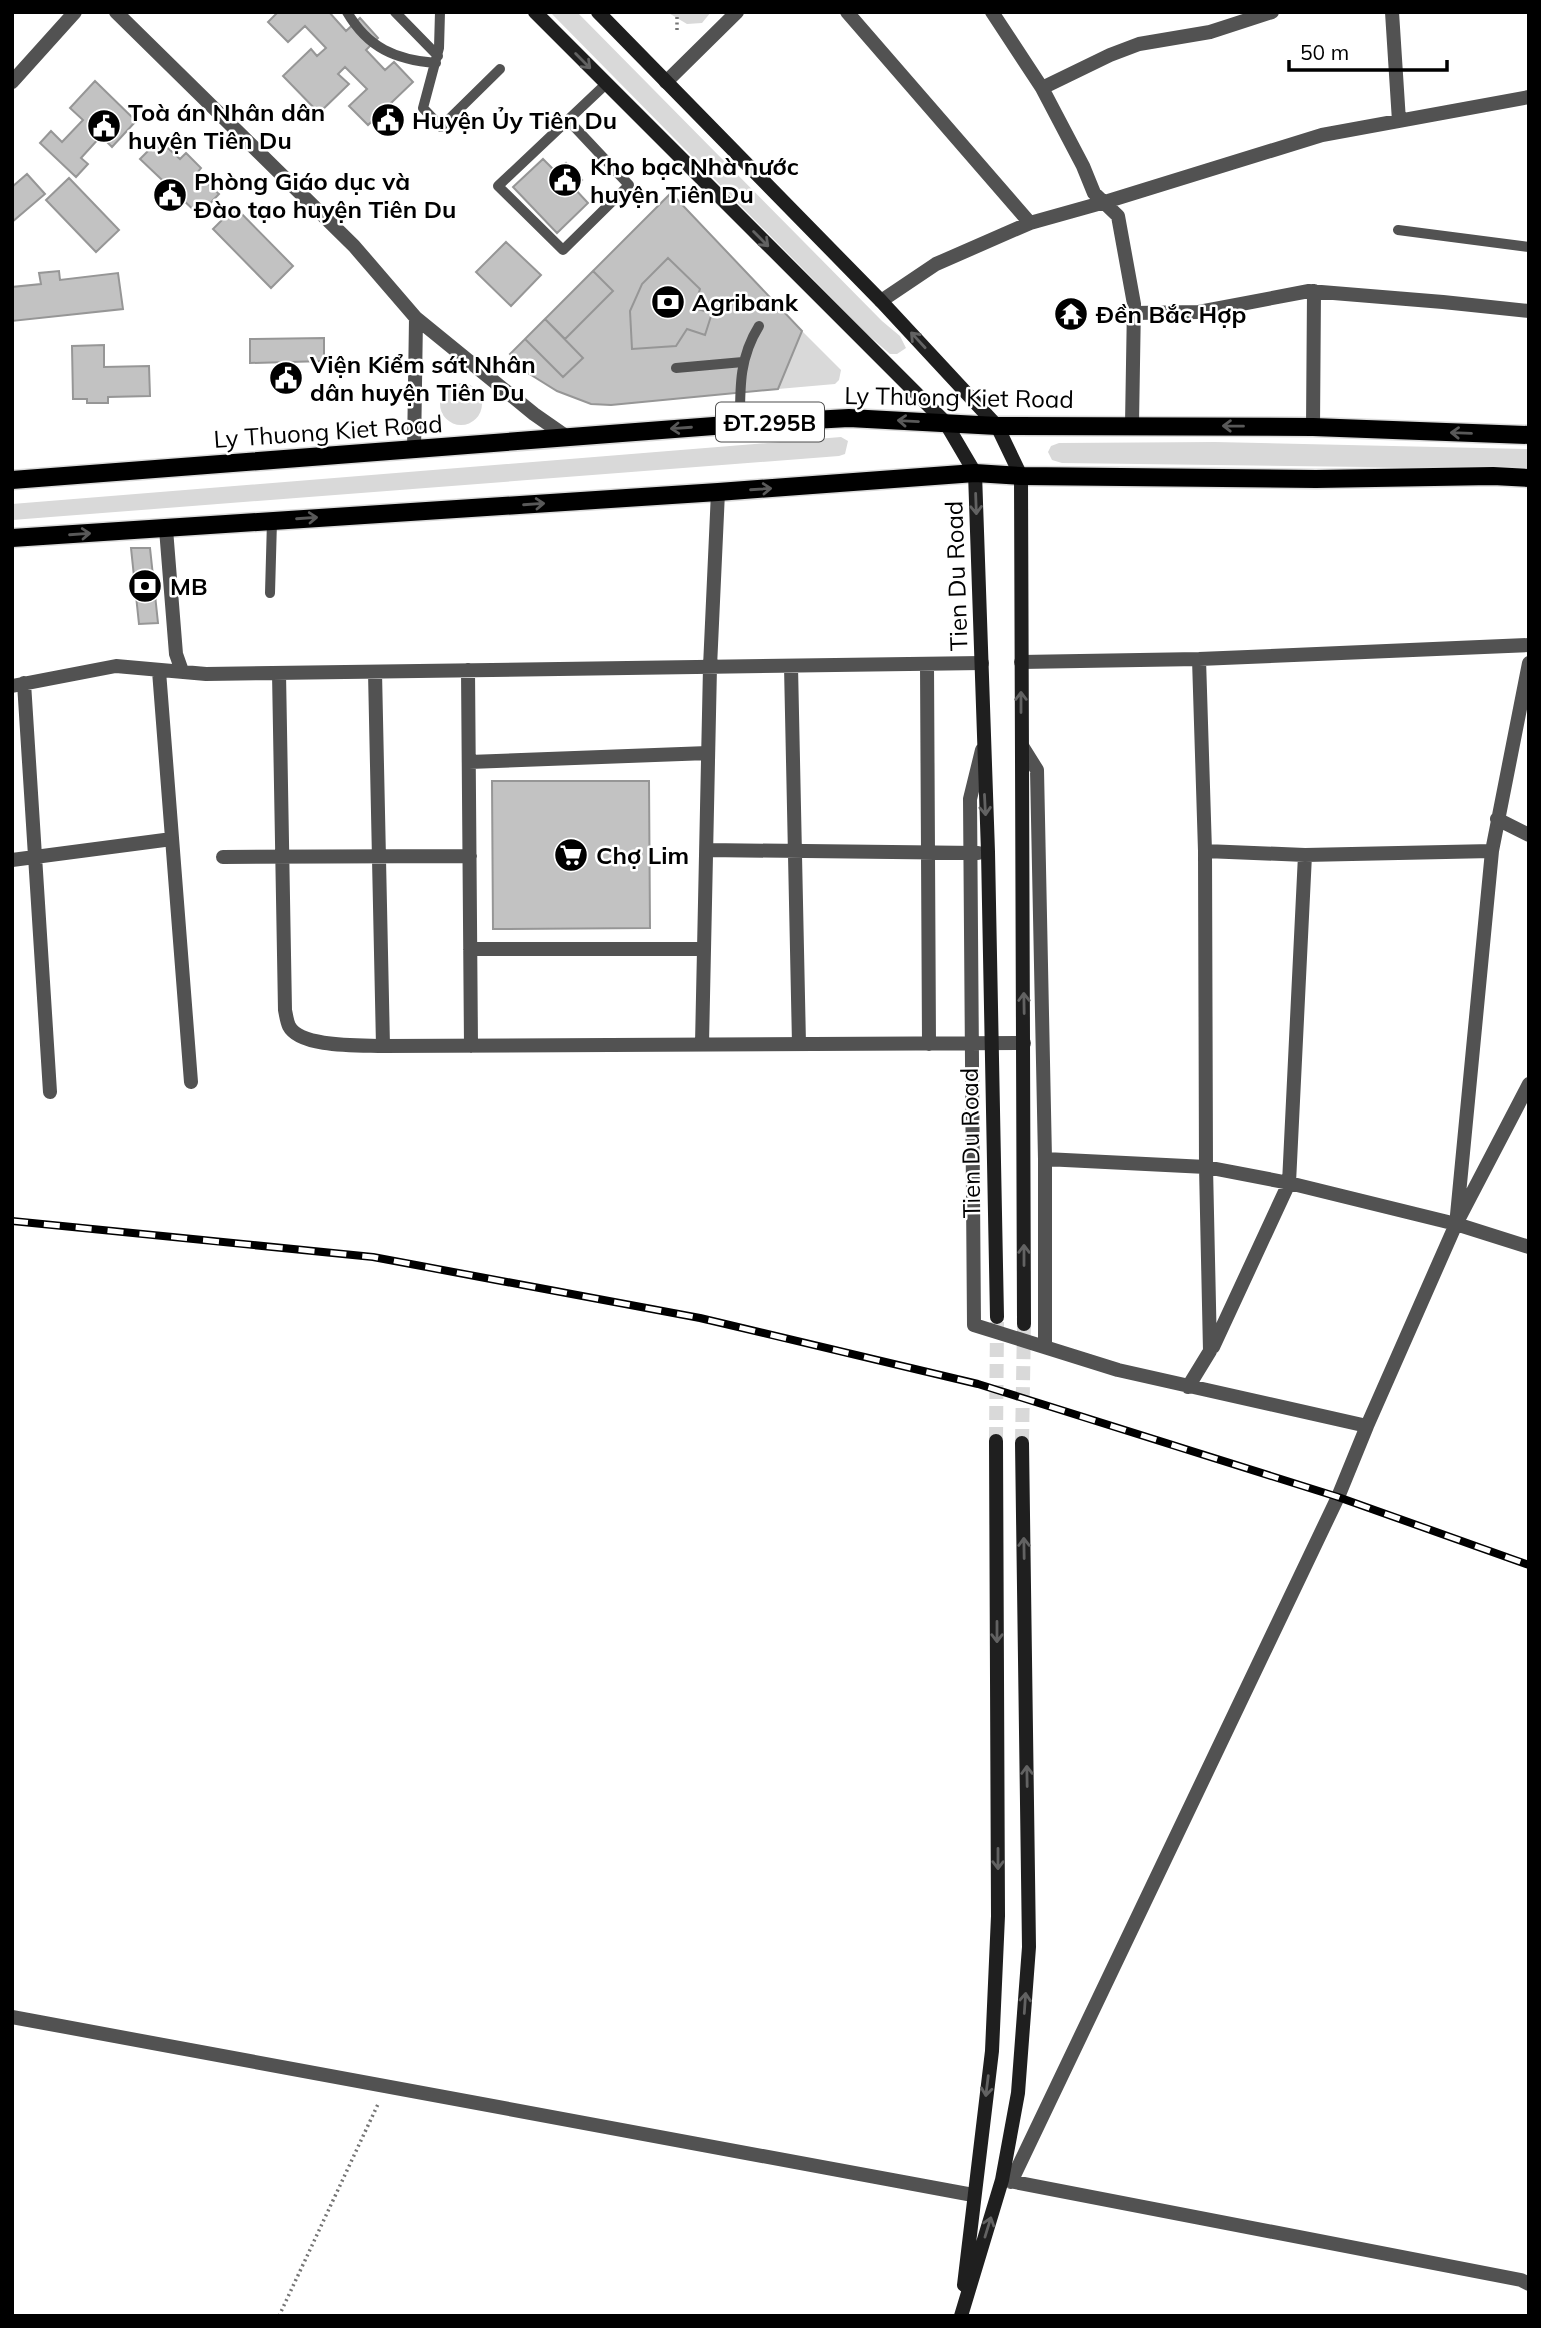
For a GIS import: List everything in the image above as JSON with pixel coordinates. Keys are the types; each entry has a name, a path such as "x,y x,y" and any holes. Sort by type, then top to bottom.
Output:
{"main road":[{"name":"Tien Du Road","path":"535,12 945,422 975,473 982,663 982,747 988,852 997,1317"},
{"path":"598,12 881,301 998,426 1021,476 1024,1324"},
{"name":"Ly Thuong Kiet Road","path":"12,480 849,418 998,426 1132,424 1313,427 1529,435"},
{"path":"12,538 975,473 1021,476 1316,479 1493,476 1529,478"},
{"path":"961,2316 973,2195 992,2051 998,1916 996,1441"},
{"path":"961,2316 1007,2181 1018,2093 1029,1947 1022,1443"}],"street":[{"path":"12,82 75,12"},
{"path":"116,12 354,246 416,318 524,406 567,437"},
{"path":"666,82 737,12"},
{"path":"847,12 1030,223"},
{"path":"992,12 1042,88 1083,166 1094,193 1118,216 1134,313 1132,424"},
{"path":"1042,88 1139,44 1210,32 1272,12"},
{"path":"1392,12 1399,121"},
{"path":"881,301 936,264 1030,223 1322,135 1529,97"},
{"path":"1134,313 1199,312 1314,291 1529,312"},
{"path":"1313,427 1314,291"},
{"path":"414,450 416,318"},
{"path":"702,1044 710,667 718,492"},
{"path":"166,529 176,654 182,671"},
{"path":"1021,662 1199,659 1529,645"},
{"path":"1199,659 1205,851 1206,1167 1210,1351"},
{"path":"50,1092 35,856 18,684 116,666 206,674 982,663"},
{"path":"1456,1224 1492,851 1529,663"},
{"path":"927,664 929,1044"},
{"path":"792,666 799,1044"},
{"path":"468,670 471,1046"},
{"path":"159,671 191,1082"},
{"path":"375,672 383,1046"},
{"path":"279,673 285,1010 289,1026 302,1037 330,1044 383,1046 1024,1043"},
{"path":"1022,746 1037,770 1045,1159 1045,1346"},
{"path":"982,747 970,799 974,1325 1118,1370 1367,1426"},
{"path":"469,762 708,753"},
{"path":"1497,819 1529,835"},
{"path":"12,860 172,839"},
{"path":"706,850 971,854 988,852"},
{"path":"1205,851 1305,855 1492,851"},
{"path":"1188,1387 1210,1351 1289,1183 1305,855"},
{"path":"223,857 470,856"},
{"path":"470,949 704,949"},
{"path":"1529,1084 1456,1224 1338,1497 1007,2181 1508,2277 1529,2284"},
{"path":"1045,1159 1206,1167 1289,1183 1456,1224 1529,1247"},
{"path":"12,2017 973,2195"}],"lane":[{"path":"347,12 376,45 385,51 411,60 437,60"},
{"path":"395,12 437,60"},
{"path":"440,12 442,29 437,60 423,108 441,127 500,69"},
{"path":"568,120 629,185 563,250 498,186 568,120 607,84"},
{"path":"1398,230 1529,247"},
{"path":"740,424 739,383 743,362 746,350 759,326"},
{"path":"676,368 743,362"},
{"path":"270,593 272,521"}],"path":[{"path":"677,12 677,30"},
{"path":"278,2316 386,2087"}],"shaded area":[{"path":"550,12 577,12 882,321 900,336 906,348 897,354 890,354 867,334"},
{"path":"667,12 711,12 702,23 687,24"},
{"path":"802,331 841,370 839,380 835,384 778,389"},
{"path":"461,383 476,389 482,404 476,419 461,425 446,419 440,404 446,389"},
{"path":"841,437 848,441 845,454 839,456 12,520 12,504"},
{"path":"1215,442 1529,449 1529,469 1062,463 1052,460 1048,452 1051,446 1059,443"}],"building":[{"path":"278,12 329,12 346,31 360,18 378,38 366,50 385,70 394,62 413,82 368,125 349,106 367,89 345,67 338,74 349,84 319,113 283,76 311,49 317,56 326,48 305,26 288,42 268,22"},
{"name":"Toà án Nhân dân huyện Tiên Du","path":"95,81 136,121 112,147 101,136 81,158 88,164 76,177 40,143 51,131 62,142 83,120 70,108"},
{"path":"159,140 180,159 186,153 201,168 197,173 219,194 199,215 140,159"},
{"path":"543,159 556,172 566,163 582,180 574,188 588,203 557,233 513,187"},
{"path":"27,174 45,194 12,222 12,187"},
{"path":"69,178 119,230 96,252 46,200"},
{"name":"Agribank","path":"671,193 802,331 778,389 611,405 591,404 557,391 528,373 510,354"},
{"path":"235,207 293,266 271,288 213,229"},
{"path":"506,242 541,275 511,306 476,272"},
{"path":"668,258 700,289 694,308 712,313 705,335 687,329 676,346 632,349 630,311 642,284"},
{"path":"59,271 60,280 118,273 123,309 12,321 12,287 41,284 39,273"},
{"path":"593,271 613,291 565,339 545,319"},
{"path":"545,319 583,358 563,377 525,339"},
{"path":"324,338 324,361 250,363 250,339"},
{"path":"104,345 104,367 149,366 150,396 108,397 108,403 87,403 87,399 73,399 72,346"},
{"name":"MB","path":"131,548 150,548 158,623 139,624"},
{"name":"Chợ Lim","path":"492,781 649,781 650,928 493,929"}],"tunnel":[{"path":"996,1441 997,1322"},
{"path":"1022,1443 1024,1324"}],"railway":[{"path":"12,1221 373,1257 700,1318 978,1384 1338,1497 1529,1565"}],"place":[{"name":"Huyện Ủy Tiên Du","path":"388,120"},
{"name":"Toà án Nhân dân huyện Tiên Du","path":"104,126"},
{"name":"Kho bạc Nhà nước huyện Tiên Du","path":"565,180"},
{"name":"Phòng Giáo dục và Đào tạo huyện Tiên Du","path":"170,195"},
{"name":"Agribank","path":"668,302"},
{"name":"Đền Bắc Hợp","path":"1071,314"},
{"name":"Viện Kiểm sát Nhân dân huyện Tiên Du","path":"286,378"},
{"name":"MB","path":"145,586"},
{"name":"Chợ Lim","path":"571,855"}]}
